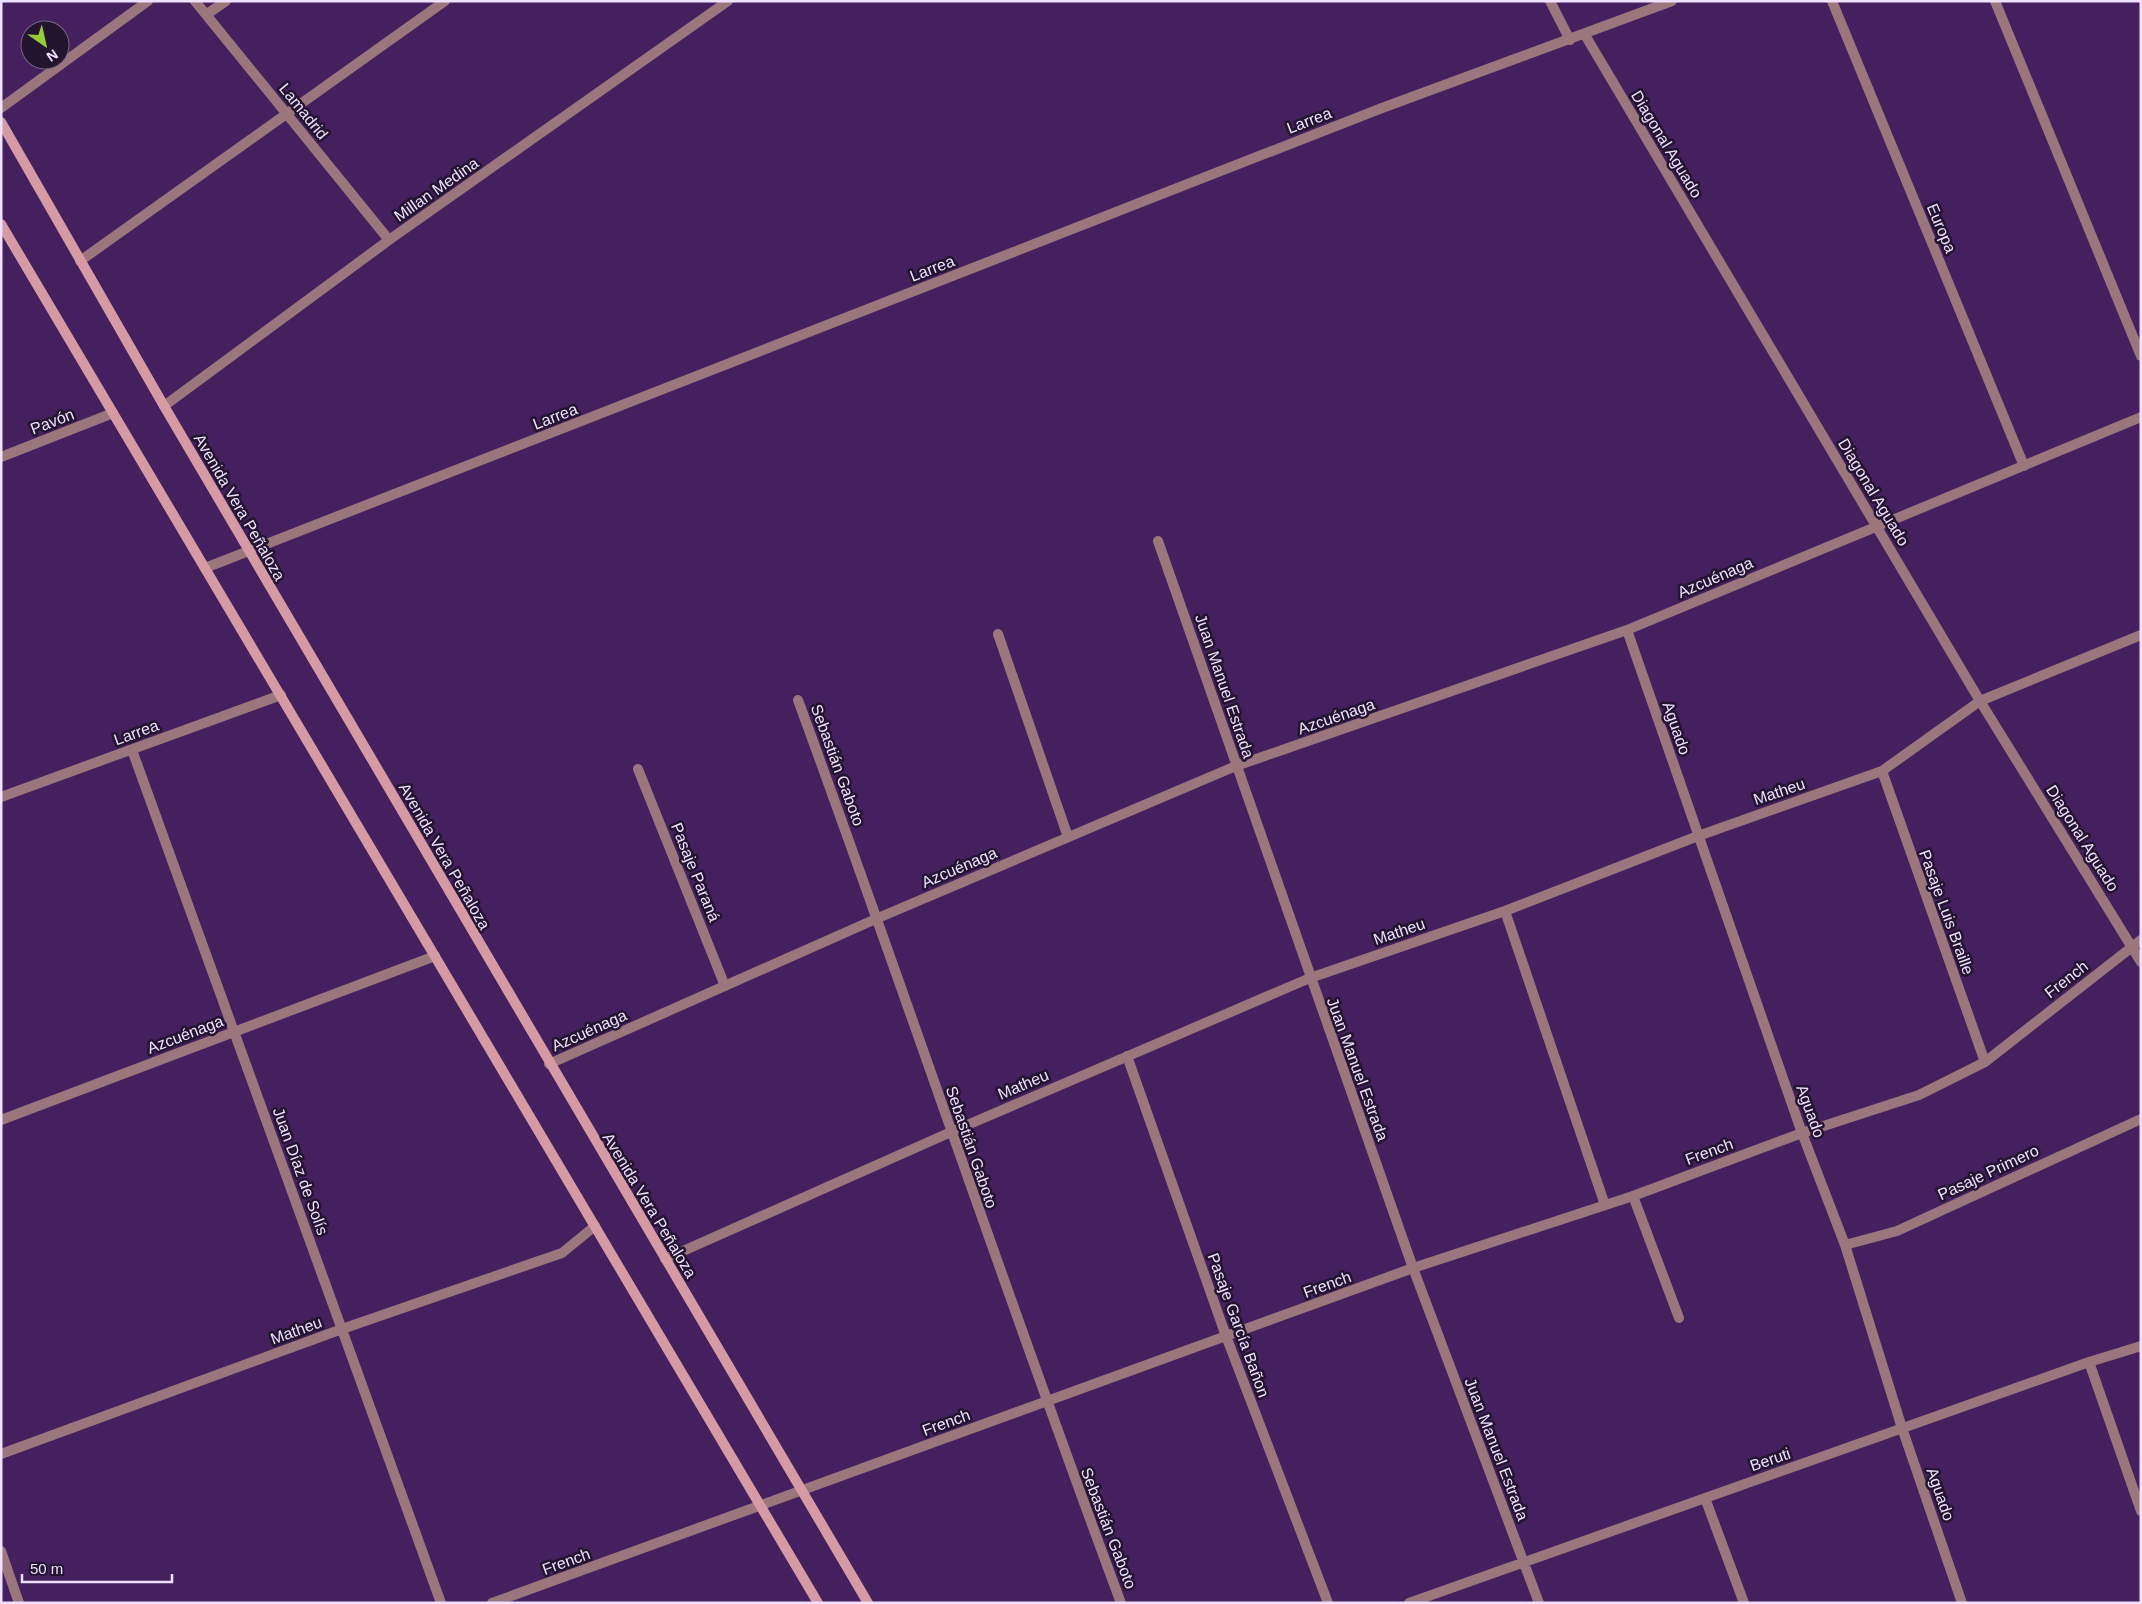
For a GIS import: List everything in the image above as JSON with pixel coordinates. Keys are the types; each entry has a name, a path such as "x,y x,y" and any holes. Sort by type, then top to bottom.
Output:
{"main road":[{"name":"Avenida Vera Peñaloza","path":"1,122 164,406 549,1064 868,1603"},
{"path":"1,224 818,1603"}],"street":[{"path":"1,108 148,1"},
{"name":"Lamadrid","path":"195,1 208,14 390,240"},
{"path":"208,14 226,1"},
{"path":"80,260 445,1"},
{"name":"Millan Medina","path":"164,406 390,240 728,1"},
{"path":"1550,1 1570,40"},
{"name":"Larrea","path":"205,568 1382,108 1585,35 1672,1"},
{"name":"Europa","path":"1832,1 2024,466"},
{"path":"1995,1 2141,356"},
{"name":"Diagonal Aguado","path":"1585,35 1980,701 2141,962"},
{"name":"Pavón","path":"1,457 114,413"},
{"name":"Azcuénaga","path":"549,1064 878,918 1236,766 1627,630 2141,417"},
{"name":"Juan Manuel Estrada","path":"1158,541 1413,1268 1539,1603"},
{"name":"Aguado","path":"1627,630 1802,1133 1845,1245 1902,1428 1962,1603"},
{"path":"998,634 1068,837"},
{"name":"Matheu","path":"665,1259 951,1132 1310,978 1504,911 1698,836 1882,771 1980,701 2141,635"},
{"name":"Larrea","path":"1,797 281,695"},
{"name":"Sebastián Gaboto","path":"798,700 878,918 1046,1402 1121,1603"},
{"name":"Juan Díaz de Solís","path":"132,750 441,1603"},
{"name":"Pasaje Paraná","path":"638,769 725,986"},
{"name":"Pasaje Luis Braille","path":"1882,771 1985,1062"},
{"path":"1504,911 1605,1205"},
{"name":"French","path":"492,1603 1413,1268 1633,1196 1802,1133 1919,1094 1985,1062 2141,940"},
{"name":"Azcuénaga","path":"1,1120 435,956"},
{"name":"Pasaje García Bañon","path":"1127,1056 1226,1336 1328,1603"},
{"name":"Pasaje Primero","path":"1845,1245 1897,1230 2141,1119"},
{"path":"1633,1196 1679,1318"},
{"name":"Matheu","path":"1,1454 342,1329 562,1253 595,1226"},
{"name":"Beruti","path":"1409,1603 2089,1362 2141,1346"},
{"path":"2089,1362 2141,1511"},
{"path":"1704,1498 1744,1603"},
{"path":"1,1551 19,1603"}]}
